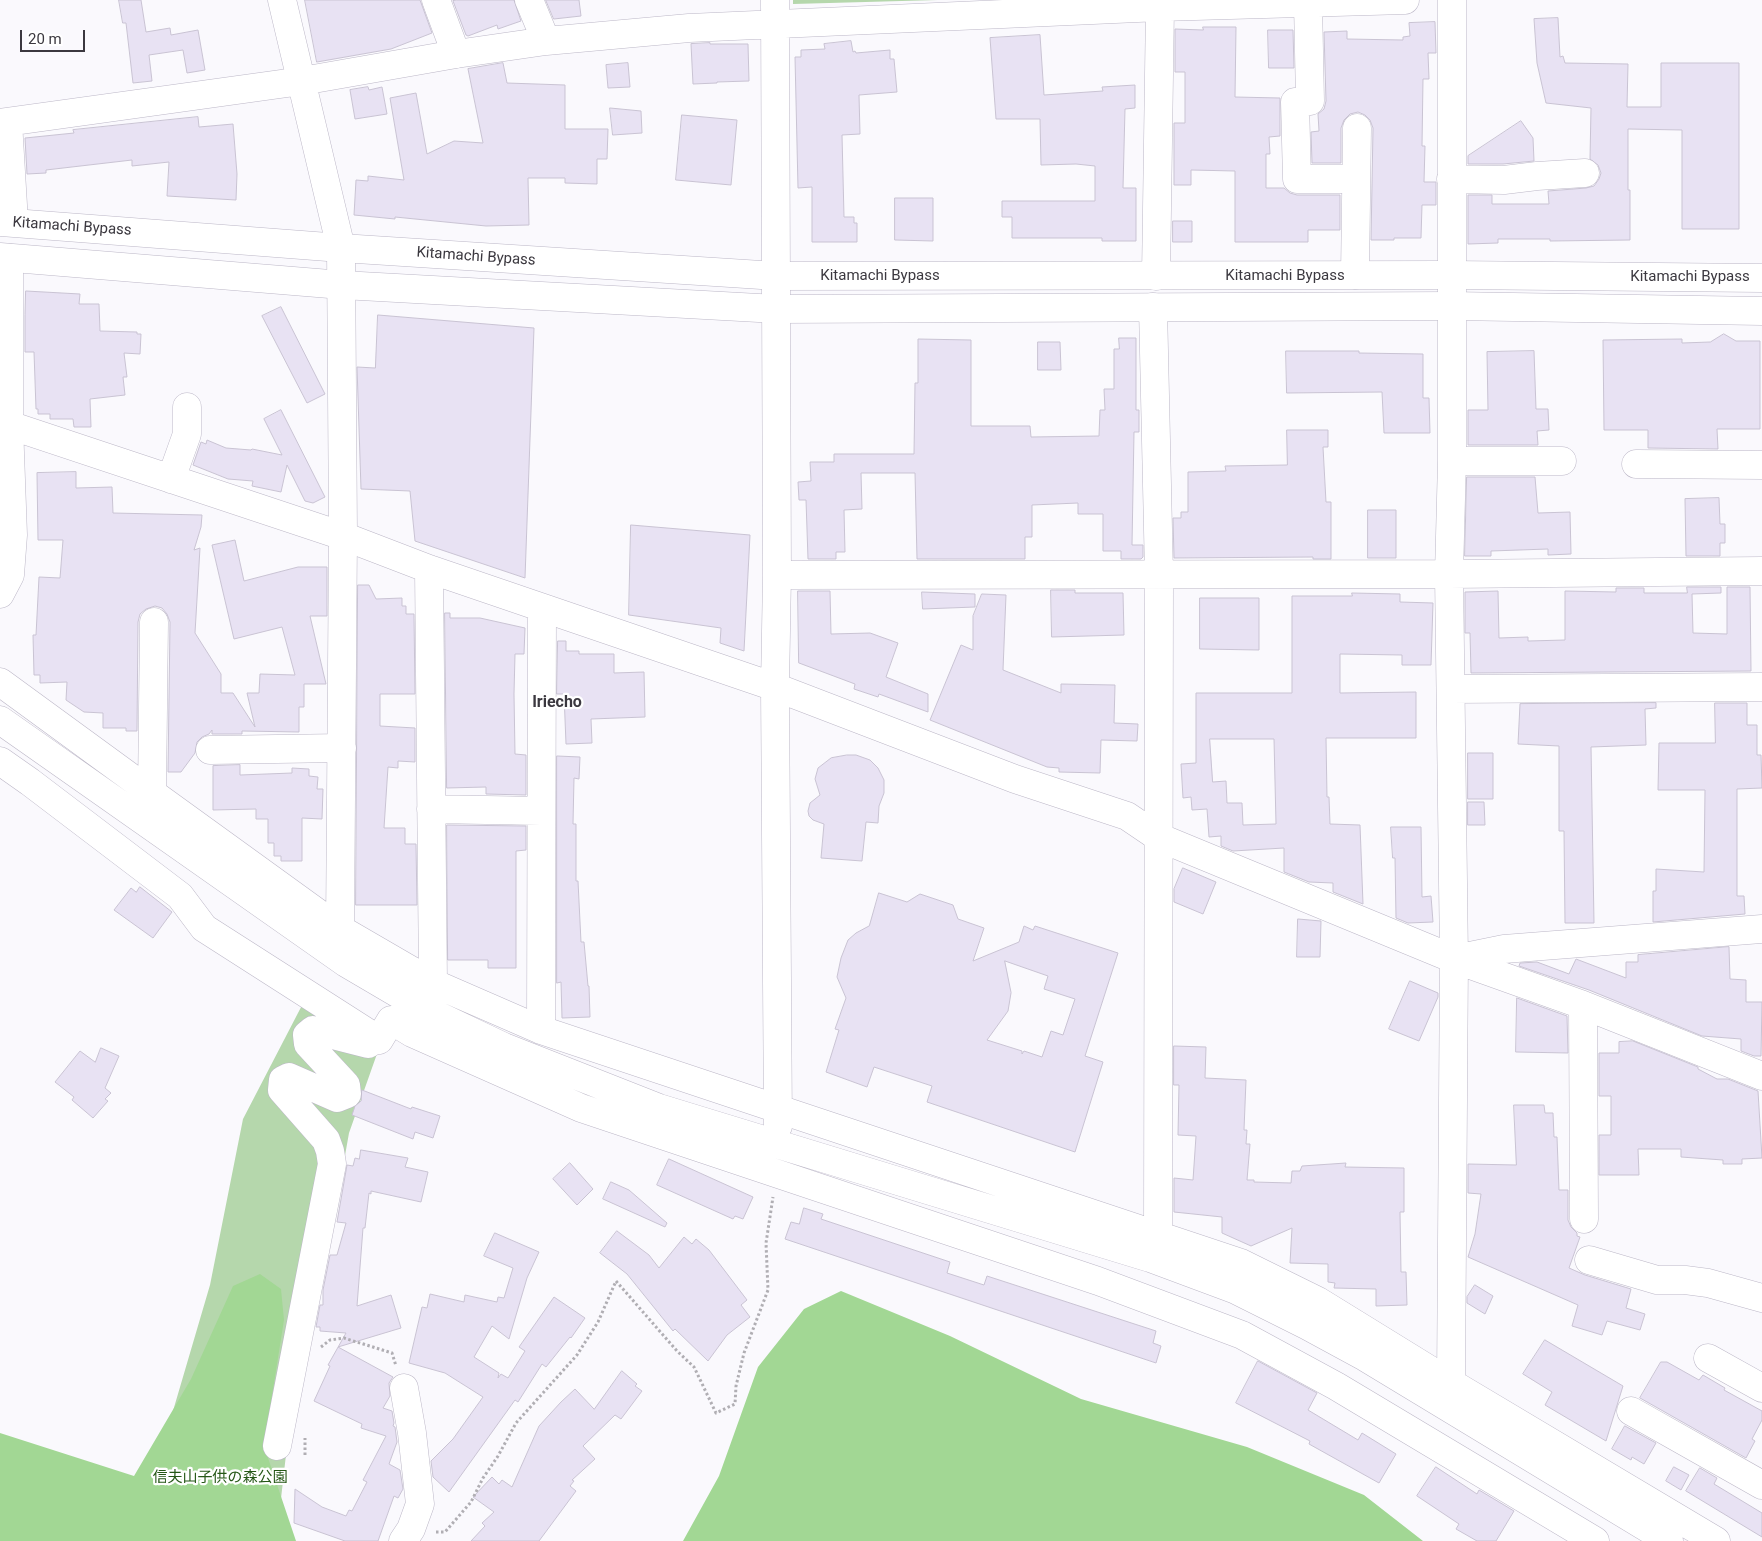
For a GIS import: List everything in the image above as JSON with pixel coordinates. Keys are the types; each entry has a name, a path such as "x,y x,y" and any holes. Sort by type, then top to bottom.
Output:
{"main road":[{"path":"282,0 341,248 343,536 340,929"},
{"path":"436,0 456,54"},
{"path":"529,0 546,41"},
{"path":"7,222 4,123 302,81 456,54 546,41 689,28 776,12 1160,7 1405,0"},
{"path":"1451,1383 1454,959 1449,574 1452,461 1452,0"},
{"path":"1308,2 1310,101 1295,102 1297,179 1356,180"},
{"path":"1156,276 1160,7"},
{"path":"776,12 777,575 775,687 778,1145"},
{"path":"1355,275 1356,128"},
{"path":"1451,179 1504,180 1585,173"},
{"name":"Kitamachi Bypass","path":"7,222 341,248 777,276 1451,275 1762,278"},
{"path":"0,594 10,575 13,535 5,424 4,258"},
{"name":"Kitamachi Bypass","path":"4,258 342,285 777,308 1451,306 1762,311"},
{"path":"1153,306 1159,574 1154,1247"},
{"path":"171,479 188,434 187,407"},
{"path":"5,424 343,536 429,570 775,687 1015,779 1127,816 1158,837 1454,959 1583,1005 1762,1076"},
{"path":"1452,461 1562,462"},
{"path":"1636,464 1762,465"},
{"path":"429,570 433,983"},
{"path":"777,575 1449,574 1762,571"},
{"path":"541,1030 542,608"},
{"path":"152,793 154,622"},
{"path":"0,682 340,929 433,983 541,1030 778,1108 1154,1247 1365,1357 1669,1541"},
{"path":"1451,688 1762,687"},
{"path":"0,720 346,963 426,1010 504,1047 659,1108 778,1145 1154,1247 1240,1263 1318,1302 1716,1541"},
{"path":"210,750 342,748"},
{"path":"0,762 30,782 180,896 204,928 379,1040 391,1020"},
{"path":"430,809 541,811"},
{"path":"1454,959 1504,949 1762,929"},
{"path":"1583,1005 1584,1219"},
{"path":"391,1020 412,1033 581,1108 1098,1281 1242,1335 1336,1386 1595,1541"},
{"path":"277,1446 332,1164 326,1140 282,1090 284,1080 289,1077 337,1098 347,1094 346,1085 308,1044 307,1035 313,1030 368,1044 377,1038 391,1020"},
{"path":"1589,1260 1657,1280 1685,1280 1708,1283 1762,1298"},
{"path":"1708,1358 1762,1388"},
{"path":"404,1388 412,1433 420,1504 407,1535"},
{"path":"1631,1411 1762,1485"}],"path":[{"path":"407,1535 445,1532 471,1502 516,1423 582,1346 598,1322 616,1281 677,1351 694,1367 716,1413 735,1404 736,1386 744,1353 768,1290 766,1243 776,1174"},
{"path":"316,1351 330,1340 344,1338 392,1353 404,1388"},
{"path":"305,1436 305,1455"}],"green space":[{"path":"793,0 938,0 793,4"},
{"name":"信夫山子供の森公園","path":"312,986 378,1051 349,1133 321,1291 287,1446 279,1516 142,1541 148,1496 210,1285 243,1119"},
{"path":"260,1274 281,1289 284,1320 264,1446 296,1541 0,1541 0,1433 134,1476 191,1379 233,1286"},
{"path":"841,1291 950,1336 1081,1399 1247,1447 1364,1495 1423,1541 683,1541 719,1476 758,1367 804,1309"}],"building":[{"path":"119,0 141,0 146,32 170,28 171,35 198,30 205,70 187,73 183,50 149,55 152,81 133,83 126,23 123,23"},
{"path":"305,0 420,0 432,33 391,49 317,62"},
{"path":"514,0 521,21 498,29 497,25 468,36 453,1"},
{"path":"546,0 579,0 581,16 554,19"},
{"path":"1558,18 1560,57 1563,56 1565,63 1628,64 1627,107 1661,107 1661,63 1739,63 1739,229 1682,229 1682,130 1628,129 1630,240 1550,241 1550,239 1498,239 1498,243 1468,244 1468,195 1492,195 1492,204 1549,204 1548,191 1586,188 1594,186 1599,179 1601,173 1598,165 1590,159 1591,108 1546,103 1537,63 1534,19"},
{"path":"1435,22 1436,53 1428,53 1429,79 1423,79 1422,146 1425,146 1424,182 1436,182 1436,205 1422,205 1421,238 1371,240 1373,128 1370,120 1358,112 1350,114 1344,120 1341,128 1341,163 1312,163 1311,132 1319,131 1318,114 1324,109 1326,101 1324,32 1347,31 1347,39 1403,40 1403,37 1410,36 1409,23"},
{"path":"1203,27 1236,27 1235,97 1280,98 1280,136 1269,137 1270,154 1266,154 1266,188 1284,188 1290,193 1297,195 1340,195 1340,230 1308,230 1308,242 1235,242 1235,171 1191,170 1191,185 1174,185 1174,123 1185,123 1185,72 1175,72 1175,29 1203,30"},
{"path":"1268,30 1293,30 1294,68 1269,68"},
{"path":"1040,35 1044,95 1103,91 1102,87 1135,85 1135,108 1125,109 1123,188 1136,188 1136,241 1102,241 1102,238 1012,238 1012,217 1002,217 1002,201 1095,201 1095,166 1076,164 1041,165 1040,119 996,119 990,38"},
{"path":"851,41 853,52 855,51 856,53 890,50 890,59 894,59 897,92 859,95 860,134 842,135 844,217 854,217 854,223 857,223 857,242 812,242 812,187 798,188 795,57 801,57 801,50 825,49 824,44"},
{"path":"691,44 748,44 749,81 693,84"},
{"path":"503,63 507,83 565,85 565,129 608,129 607,159 597,159 597,184 565,183 565,178 528,178 529,225 486,226 354,215 356,180 368,181 368,176 404,180 390,98 416,93 427,154 454,141 483,143 468,69"},
{"path":"628,63 630,87 608,88 606,65"},
{"path":"368,87 369,90 382,87 387,114 355,119 350,90"},
{"path":"610,108 641,111 642,133 613,135"},
{"path":"682,115 737,120 731,185 676,180"},
{"path":"198,117 199,127 233,124 237,174 236,200 167,196 169,162 132,166 132,160 46,170 46,173 27,174 25,138 74,133 73,130"},
{"path":"1521,121 1533,138 1534,161 1503,164 1468,164 1468,156"},
{"path":"895,198 933,198 933,241 895,240"},
{"path":"1173,221 1192,221 1192,242 1173,242"},
{"path":"26,291 80,294 79,304 99,304 100,331 137,332 137,334 141,334 140,354 124,353 127,377 123,377 125,395 90,399 91,427 74,427 73,419 50,419 50,414 38,414 38,409 36,409 34,352 25,352"},
{"path":"281,307 325,394 307,403 262,316"},
{"path":"378,315 534,328 525,578 415,541 410,491 361,489 357,367 375,368"},
{"path":"1724,334 1736,341 1760,341 1760,429 1717,429 1718,449 1648,448 1648,430 1604,430 1603,340 1682,339 1682,343 1710,342"},
{"path":"1119,338 1136,338 1136,410 1139,410 1139,432 1134,432 1132,545 1143,545 1143,557 1141,559 1121,559 1121,551 1103,551 1103,514 1078,514 1078,503 1032,505 1032,537 1025,537 1025,559 917,559 915,473 861,473 862,509 844,510 845,552 836,552 836,559 808,559 806,500 799,500 798,482 811,481 810,462 834,462 834,454 914,454 915,383 918,383 918,339 971,340 971,426 1030,426 1031,437 1099,436 1100,410 1105,410 1104,389 1114,389 1114,349 1119,349"},
{"path":"1038,342 1060,342 1061,370 1038,370"},
{"path":"1286,351 1359,351 1359,353 1423,354 1423,398 1429,398 1430,433 1384,433 1382,392 1287,393"},
{"path":"1534,351 1536,409 1548,409 1549,430 1537,431 1538,445 1468,445 1468,410 1488,410 1487,352"},
{"path":"281,410 325,497 313,503 305,501 287,465 281,492 252,486 253,481 228,479 193,465 201,442 206,444 207,440 226,448 252,449 282,455 264,419"},
{"path":"1287,430 1328,430 1328,447 1323,447 1326,502 1331,502 1331,559 1313,559 1313,557 1174,558 1173,518 1181,518 1181,512 1188,512 1188,472 1226,471 1225,466 1287,465"},
{"path":"76,472 76,488 112,487 113,513 202,515 201,527 194,550 200,548 195,633 221,674 221,693 233,693 255,727 247,693 259,693 260,674 295,675 282,627 234,639 212,545 235,540 244,581 298,567 327,567 327,616 310,616 326,684 304,684 304,707 299,707 299,732 242,731 242,734 212,734 212,730 197,742 195,753 181,772 168,772 170,622 162,608 155,606 146,609 140,614 138,622 137,731 126,731 126,728 103,728 103,713 84,712 66,700 67,682 40,683 40,675 34,675 33,635 36,635 39,577 60,578 63,540 38,540 37,473"},
{"path":"1467,477 1535,477 1538,513 1570,512 1571,554 1548,555 1548,549 1491,551 1491,556 1465,556"},
{"path":"1719,498 1720,524 1725,524 1725,543 1720,543 1720,556 1686,556 1685,499"},
{"path":"1368,510 1396,510 1396,558 1368,558"},
{"path":"631,525 750,535 744,651 720,643 721,628 629,615"},
{"path":"358,585 369,585 376,599 402,598 402,606 406,606 406,614 414,614 415,694 380,694 380,726 415,728 415,762 398,761 398,768 388,767 384,828 405,828 405,844 416,844 417,905 356,905"},
{"path":"1687,587 1721,587 1721,593 1692,594 1693,633 1727,634 1727,587 1750,587 1751,671 1471,673 1470,633 1465,633 1465,592 1498,591 1499,638 1528,637 1528,641 1565,640 1565,591 1616,592 1616,588 1644,588 1644,593 1687,593"},
{"path":"1051,590 1075,590 1075,593 1123,593 1124,635 1052,637"},
{"path":"798,591 830,591 831,634 870,633 898,643 886,677 928,694 928,712 879,694 878,697 854,689 855,684 799,663"},
{"path":"922,592 975,594 975,607 923,609"},
{"path":"1352,593 1400,594 1400,602 1433,603 1431,665 1402,665 1402,655 1340,654 1340,693 1416,692 1416,738 1326,738 1327,797 1329,797 1330,824 1360,825 1363,904 1333,892 1333,883 1309,882 1284,872 1284,848 1233,851 1221,846 1221,836 1209,837 1207,809 1192,810 1191,797 1183,798 1181,764 1196,763 1196,693 1292,693 1292,596 1352,596","holes":["1210,739 1274,739 1276,824 1243,825 1242,803 1227,803 1226,781 1213,782"]},
{"path":"982,594 1006,595 1003,670 1061,693 1061,684 1115,685 1114,723 1138,724 1137,741 1101,740 1100,773 1059,772 1059,768 1047,767 930,720 961,645 973,650 973,616"},
{"path":"1200,598 1259,598 1259,650 1200,649"},
{"path":"445,613 450,613 450,618 480,618 525,628 524,654 515,654 514,694 515,754 526,755 526,795 486,794 486,787 447,788"},
{"path":"558,641 566,641 566,651 579,651 579,654 614,654 614,673 644,672 645,717 591,719 592,743 566,744 564,694 557,694"},
{"path":"1656,703 1656,708 1645,709 1646,745 1591,747 1594,923 1565,923 1564,831 1559,831 1559,746 1518,744 1520,704"},
{"path":"1715,703 1747,703 1747,725 1757,725 1757,755 1761,755 1762,788 1737,789 1737,896 1744,896 1745,914 1653,922 1653,891 1656,891 1656,869 1704,872 1705,790 1658,790 1659,743 1715,743"},
{"path":"1468,753 1493,753 1493,799 1468,799"},
{"path":"856,755 870,760 878,768 884,780 884,793 879,806 878,823 866,822 862,861 821,858 824,824 813,820 809,816 808,811 810,803 820,795 815,779 818,768 831,758"},
{"path":"557,756 580,757 579,779 574,778 573,824 576,824 576,881 578,881 581,942 584,942 589,986 590,1017 562,1018 561,982 557,983"},
{"path":"240,765 240,775 292,773 292,768 309,769 309,776 318,777 317,789 323,789 322,819 302,818 302,861 281,861 281,856 274,856 274,843 268,843 268,819 256,819 256,809 213,810 213,766"},
{"path":"1468,802 1484,802 1485,825 1468,825"},
{"path":"447,825 526,826 526,850 516,851 516,968 488,968 488,960 448,960"},
{"path":"1391,827 1421,827 1422,897 1431,896 1433,922 1408,923 1396,918 1395,858 1393,858"},
{"path":"1183,868 1216,882 1203,914 1174,902 1174,889"},
{"path":"140,887 172,912 153,938 114,910 131,888 136,892"},
{"path":"879,893 907,902 920,894 953,905 958,919 984,928 973,961 1019,942 1024,926 1033,930 1035,926 1118,953 1085,1056 1103,1062 1075,1152 927,1102 932,1086 874,1067 867,1087 826,1072 839,1030 835,1029 846,998 837,977 841,958 848,940 869,926","holes":["1005,961 1048,976 1044,989 1075,999 1063,1035 1051,1031 1042,1057 1024,1051 1022,1054 1022,1051 987,1040 1008,1011 1011,993"]},
{"path":"1298,919 1321,921 1320,957 1297,957"},
{"path":"1729,947 1730,979 1746,980 1746,1002 1762,1002 1761,1056 1754,1056 1741,1051 1741,1039 1702,1036 1589,990 1519,966 1520,963 1537,962 1569,974 1576,959 1626,978 1626,962 1638,962 1638,955"},
{"path":"1410,981 1438,993 1419,1041 1389,1029"},
{"path":"1517,998 1567,1016 1568,1053 1516,1052"},
{"path":"1633,1041 1698,1067 1698,1069 1717,1079 1728,1079 1758,1091 1762,1158 1742,1159 1742,1164 1723,1164 1723,1160 1681,1157 1681,1149 1638,1149 1639,1175 1599,1175 1599,1135 1611,1135 1611,1096 1599,1096 1599,1053 1619,1053 1619,1042"},
{"path":"1174,1046 1206,1047 1205,1078 1246,1080 1244,1130 1247,1130 1246,1144 1250,1144 1247,1180 1254,1180 1254,1182 1291,1183 1292,1171 1300,1171 1302,1166 1346,1163 1345,1167 1404,1168 1404,1212 1400,1212 1401,1272 1406,1272 1407,1305 1376,1306 1376,1289 1334,1288 1335,1283 1328,1282 1328,1264 1290,1263 1292,1228 1251,1246 1222,1233 1222,1217 1174,1212 1174,1178 1193,1180 1196,1136 1178,1135 1179,1085 1174,1085"},
{"path":"101,1048 119,1056 105,1088 111,1093 105,1099 108,1101 93,1118 72,1100 74,1097 55,1082 80,1051 95,1062"},
{"path":"362,1090 411,1109 412,1107 440,1116 433,1138 415,1132 413,1139 352,1115 355,1106 361,1101"},
{"path":"1514,1105 1544,1105 1545,1113 1553,1113 1554,1137 1557,1137 1559,1190 1568,1190 1568,1220 1577,1236 1580,1237 1569,1268 1631,1289 1626,1308 1645,1314 1640,1330 1607,1321 1602,1335 1572,1326 1578,1305 1468,1257 1475,1234 1481,1194 1468,1193 1468,1164 1516,1165"},
{"path":"361,1150 408,1158 405,1167 428,1172 421,1202 371,1191 371,1194 369,1193 365,1228 363,1228 357,1306 391,1295 401,1328 338,1347 346,1333 320,1331 320,1327 316,1327 320,1305 323,1305 323,1290 330,1255 337,1255 346,1223 337,1222 347,1165 353,1166 355,1158 359,1159"},
{"path":"669,1159 753,1197 743,1219 735,1216 733,1219 657,1185"},
{"path":"570,1163 593,1189 577,1205 553,1179"},
{"path":"611,1182 629,1190 667,1223 665,1227 603,1199"},
{"path":"804,1208 823,1214 821,1219 950,1262 947,1273 984,1285 987,1276 1156,1331 1153,1343 1161,1346 1156,1363 785,1239 791,1222 799,1224"},
{"path":"617,1231 649,1255 659,1268 684,1237 692,1244 696,1239 709,1250 747,1300 741,1305 750,1317 727,1335 708,1361 675,1329 673,1331 627,1274 600,1253"},
{"path":"495,1233 539,1252 527,1278 509,1339 492,1326 474,1357 499,1373 498,1378 501,1374 508,1378 525,1351 519,1347 554,1297 585,1318 571,1338 546,1367 542,1364 518,1402 515,1400 449,1492 433,1477 431,1461 453,1439 483,1397 445,1373 409,1363 422,1307 427,1308 430,1294 464,1302 465,1295 497,1302 498,1297 504,1298 513,1268 484,1256"},
{"path":"1475,1285 1493,1296 1485,1314 1467,1303 1467,1297"},
{"path":"1545,1340 1623,1386 1606,1441 1545,1405 1552,1392 1523,1374"},
{"path":"338,1347 393,1377 389,1383 390,1396 383,1408 392,1411 397,1442 389,1464 400,1470 403,1489 398,1498 394,1496 378,1541 345,1541 294,1523 295,1489 322,1507 346,1516 349,1510 352,1511 367,1482 363,1480 386,1436 361,1428 362,1424 314,1401 330,1366 328,1365"},
{"path":"1258,1361 1317,1393 1308,1410 1358,1440 1362,1433 1396,1454 1379,1483 1309,1444 1310,1441 1236,1403"},
{"path":"1661,1362 1667,1362 1699,1380 1703,1375 1725,1388 1724,1390 1762,1411 1762,1420 1752,1439 1755,1441 1746,1458 1640,1398"},
{"path":"622,1371 642,1391 621,1419 615,1415 583,1446 595,1459 572,1480 574,1481 570,1486 576,1491 539,1541 471,1541 485,1526 482,1523 494,1512 473,1497 492,1477 499,1484 502,1480 512,1487 539,1426 561,1402 575,1389 594,1409"},
{"path":"1625,1426 1656,1443 1644,1464 1632,1457 1631,1460 1612,1449"},
{"path":"1436,1467 1477,1494 1479,1490 1514,1511 1496,1541 1477,1541 1456,1529 1459,1524 1417,1496"},
{"path":"1674,1467 1689,1475 1681,1490 1666,1481"},
{"path":"1700,1468 1717,1478 1714,1484 1762,1513 1762,1537 1686,1491"}],"district":[{"name":"Iriecho","path":"557,703"}]}
